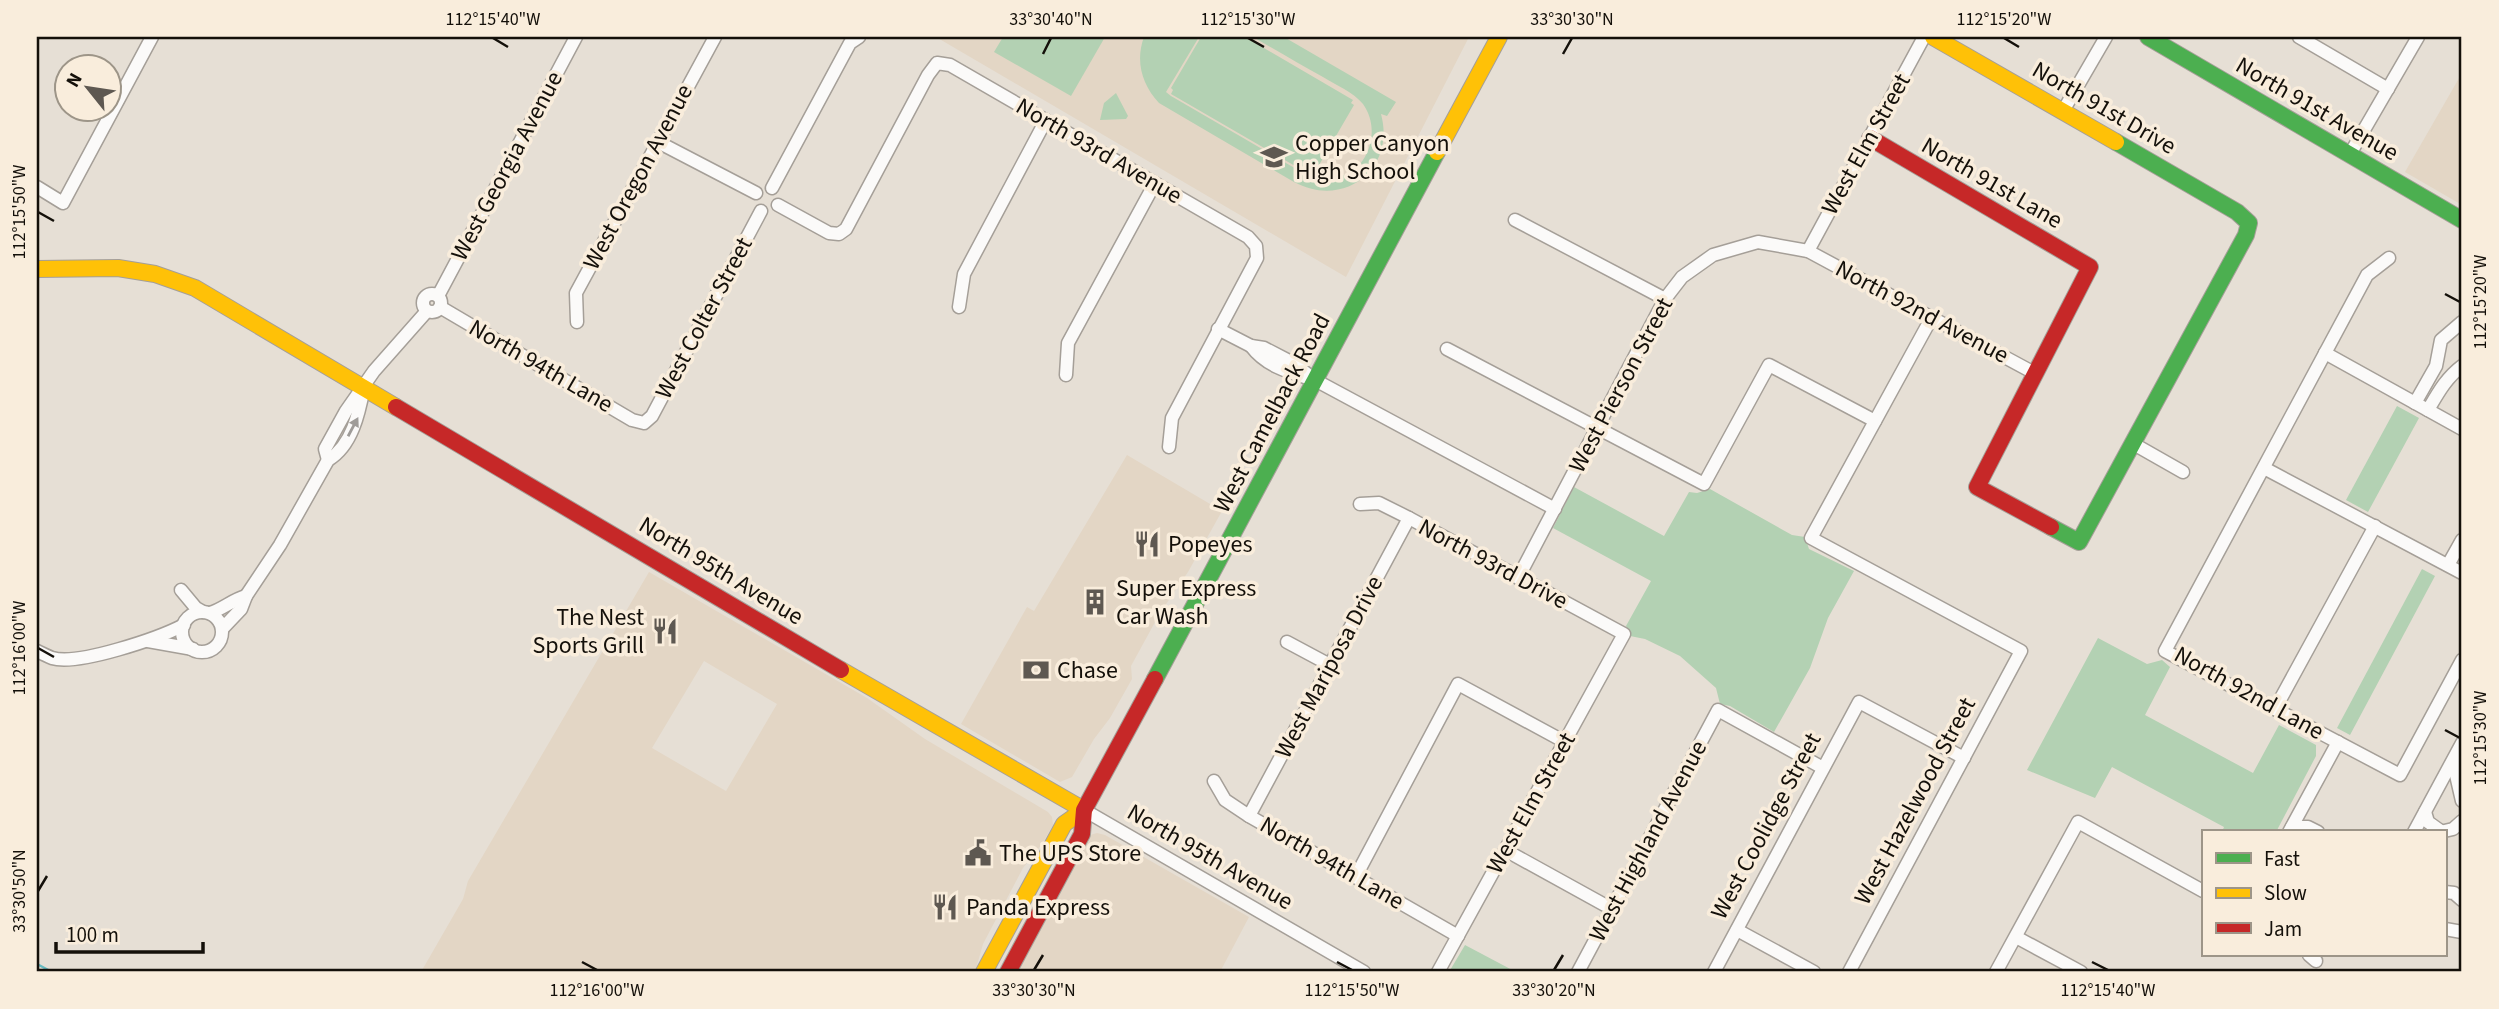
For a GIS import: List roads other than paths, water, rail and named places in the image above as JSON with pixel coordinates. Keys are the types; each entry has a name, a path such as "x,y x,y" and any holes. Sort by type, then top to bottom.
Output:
{"street":[{"path":"37,187 63,203 152,37"},
{"name":"West Georgia Avenue","path":"222,629 241,609 246,596 328,460 325,449 346,411 374,371 435,304 576,37"},
{"name":"West Oregon Avenue","path":"577,321 576,293 715,37"},
{"path":"772,188 850,43 859,37"},
{"name":"West Camelback Road","path":"1008,972 1082,834 1084,810 1499,37"},
{"name":"West Elm Street","path":"1808,251 1924,37"},
{"name":"North 91st Drive","path":"1933,37 2237,212 2249,223 2246,235 2132,443"},
{"path":"2063,111 2106,37"},
{"name":"North 91st Avenue","path":"2148,37 2462,220"},
{"path":"2299,37 2388,89"},
{"path":"2350,154 2418,37"},
{"name":"North 93rd Avenue","path":"778,205 829,233 839,234 846,229 928,75 937,64 950,65 1248,237 1256,246 1257,258 1218,329"},
{"path":"959,307 964,274 1046,120"},
{"name":"North 91st Lane","path":"1870,138 2090,268 2036,374"},
{"path":"658,142 756,193"},
{"path":"1066,375 1068,343 1155,183"},
{"path":"765,187 772,188 779,197 778,205 770,211 761,211 754,203 756,193 765,187"},
{"name":"West Colter Street","path":"644,423 652,416 761,211"},
{"path":"1515,220 1665,299"},
{"name":"West Pierson Street","path":"1518,578 1665,299 1682,277 1713,256 1758,242 1808,251"},
{"name":"North 92nd Avenue","path":"1808,251 2036,374"},
{"name":"North 92nd Lane","path":"2389,258 2367,275 2165,651 2400,775 2462,660"},
{"name":"North 95th Avenue","path":"37,269 104,266 149,272 195,288 961,741 1364,972"},
{"name":"North 94th Lane","path":"435,304 632,420 644,423"},
{"path":"1447,349 1704,484 1769,365 1875,421 1931,317"},
{"path":"2415,403 2436,366 2441,340 2462,322"},
{"path":"1169,447 1172,418 1218,329 1293,363 1315,380 1555,509"},
{"path":"2325,353 2462,429"},
{"path":"2436,366 2457,370"},
{"path":"2428,410 2440,389 2457,370"},
{"path":"2036,374 1977,487 2079,542 2132,443 2183,472"},
{"name":"West Hazelwood Street","path":"1849,972 2021,651 1811,538 1875,421"},
{"path":"2264,468 2462,573"},
{"name":"North 93rd Drive","path":"1360,504 1378,503 1409,518 1624,634"},
{"name":"West Mariposa Drive","path":"1249,816 1409,518"},
{"path":"2275,709 2375,526"},
{"path":"2448,565 2462,540"},
{"path":"148,641 193,649 205,651 216,646 222,635 220,622 196,608 181,590 187,610 184,640 193,649"},
{"path":"37,650 53,658 72,659 148,641 206,612 219,610 233,599 246,596"},
{"name":"West Elm Street","path":"1438,972 1624,634"},
{"path":"1287,642 1330,665"},
{"path":"1356,876 1458,684 1564,742"},
{"name":"West Coolidge Street","path":"1714,972 1859,702 1964,758"},
{"name":"West Highland Avenue","path":"1578,972 1718,710 1823,768"},
{"path":"2293,830 2338,742"},
{"path":"2415,830 2462,743"},
{"path":"2453,761 2462,801"},
{"name":"North 94th Lane","path":"1214,781 1225,800 1249,816 1458,936"},
{"name":"West Camelback Road","path":"984,972 1064,824 1084,810"},
{"path":"2425,812 2427,822 2438,830"},
{"path":"2446,831 2453,829 2462,821"},
{"path":"1996,972 2078,822 2202,890"},
{"path":"2296,830 2308,827 2314,830"},
{"path":"1505,850 1612,909"},
{"path":"2446,892 2454,893 2462,900"},
{"path":"1737,930 1814,972"},
{"path":"2016,937 2081,972"}],"waterway":[{"path":"37,964 52,972"}],"place":[{"name":"Copper Canyon High School","path":"1274,157"},
{"name":"Popeyes","path":"1147,544"},
{"name":"Super Express Car Wash","path":"1095,602"},
{"name":"The Nest Sports Grill","path":"665,631"},
{"name":"Chase","path":"1036,670"},
{"name":"The UPS Store","path":"978,853"},
{"name":"Panda Express","path":"945,907"}]}
